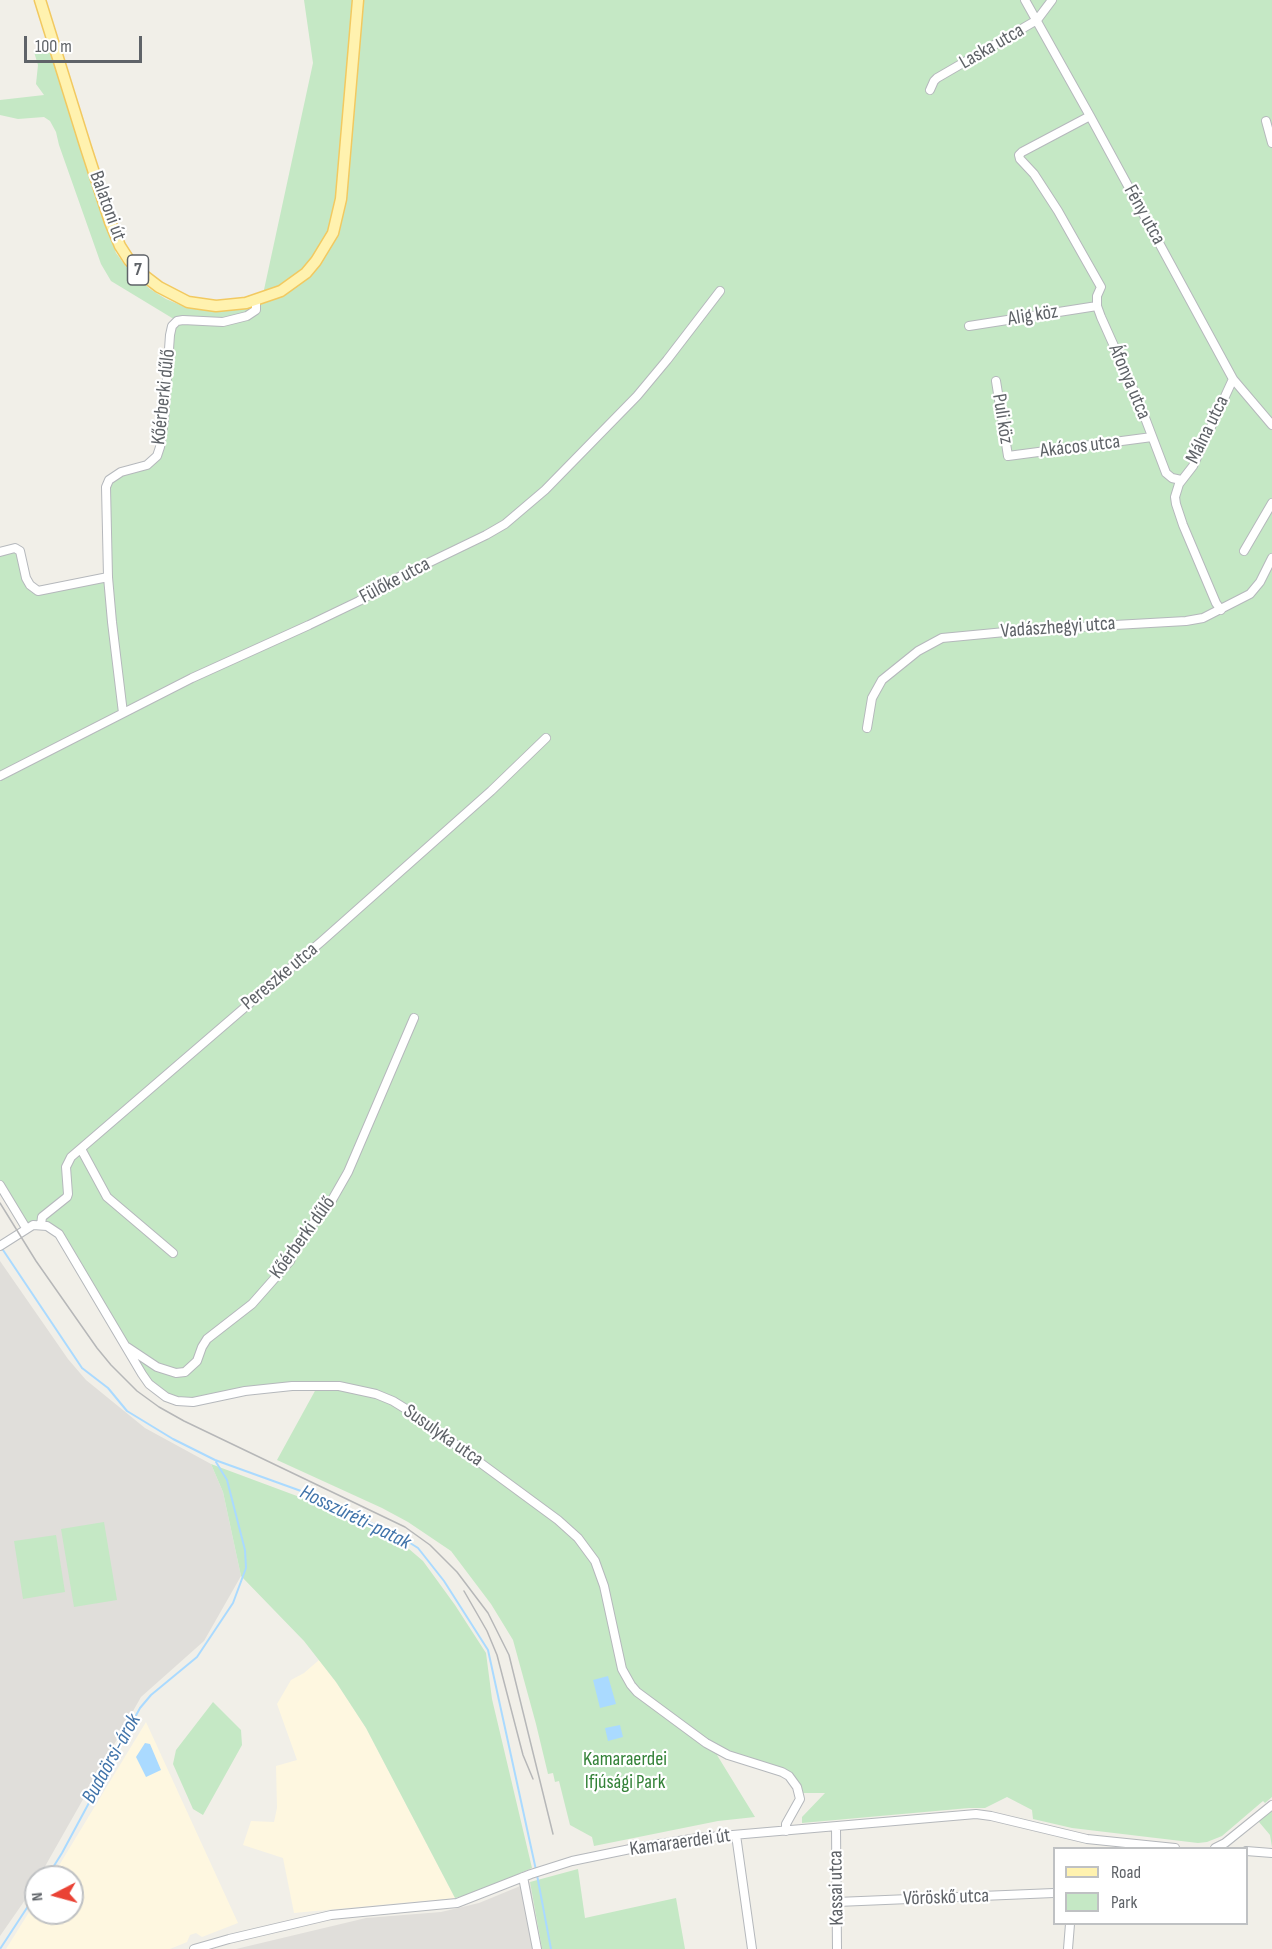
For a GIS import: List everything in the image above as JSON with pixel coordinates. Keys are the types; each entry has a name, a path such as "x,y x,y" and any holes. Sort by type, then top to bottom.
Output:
{"main road":[{"name":"Balatoni út","path":"40,0 110,222 120,246 142,274 159,287 188,302 216,306 234,306 256,301 281,291 306,273 333,233 341,199 358,0"}],"street":[{"name":"Fény utca","path":"1025,0 1233,379 1272,424"},
{"name":"Laska utca","path":"930,90 937,78 1037,20 1052,0"},
{"name":"Áfonya utca","path":"1090,116 1019,155 1058,211 1101,287 1097,296 1097,306 1166,473 1172,478 1181,480"},
{"path":"1266,121 1272,143"},
{"name":"Fülőke utca","path":"0,776 205,671 349,605 505,524 545,490 636,396 720,291"},
{"name":"Kőérberki dűlő","path":"123,713 108,577 106,487 113,476 147,465 157,456 163,429 172,326 177,321 183,320 223,322 247,316 256,310 256,301"},
{"name":"Alig köz","path":"969,326 1097,306"},
{"name":"Málna utca","path":"1181,480 1193,466 1233,379"},
{"name":"Puli köz","path":"996,381 1008,456"},
{"name":"Akácos utca","path":"1008,456 1152,437"},
{"path":"1181,480 1176,490 1176,504 1215,603 1221,610"},
{"path":"1244,551 1272,503"},
{"path":"0,552 15,548 20,551 26,578 30,585 38,591 108,577"},
{"name":"Vadászhegyi utca","path":"867,728 868,711 872,698 882,680 918,651 942,638 1005,631 1186,621 1203,618 1250,594 1260,582 1272,558"},
{"name":"Pereszke utca","path":"41,1225 42,1217 69,1194 66,1167 71,1157 322,941 491,791 546,738"},
{"name":"Kőérberki dűlő","path":"125,1347 157,1367 176,1373 185,1372 197,1361 201,1347 207,1339 252,1304 290,1261 299,1241 332,1200 348,1172 414,1018"},
{"path":"81,1149 107,1197 173,1253"},
{"path":"0,1185 26,1228"},
{"path":"0,1246 26,1228 41,1225"},
{"name":"Susulyka utca","path":"41,1225 54,1229 64,1240 125,1347 149,1384 166,1397 177,1401 193,1402 274,1388 319,1385 361,1389 414,1413 558,1520 578,1538 595,1561 601,1574 622,1669 631,1685 637,1692 706,1743 728,1755 789,1776 797,1788 800,1799 786,1824 786,1831"},
{"path":"1219,1847 1272,1805"},
{"name":"Kamaraerdei út","path":"194,1949 343,1913 457,1903 572,1861 698,1838 976,1814 999,1817 1087,1839 1165,1847"},
{"name":"Kassai utca","path":"836,1827 837,1949"},
{"path":"736,1835 752,1949"},
{"path":"1085,1847 1087,1839"},
{"path":"1248,1851 1272,1853"},
{"path":"527,1876 537,1949"},
{"name":"Vöröskő utca","path":"837,1902 1053,1893"},
{"path":"1068,1949 1070,1925"}],"shaded area":[{"path":"0,1261 68,1359 86,1380 145,1428 211,1464 223,1492 241,1576 204,1641 141,1697 46,1865 24,1865 24,1902 0,1936"},
{"path":"319,1660 366,1728 455,1898 294,1913 283,1858 243,1845 251,1821 274,1822 277,1808 276,1766 297,1760 277,1704 291,1680 304,1673"},
{"path":"146,1722 238,1923 202,1937 196,1933 190,1935 187,1942 170,1949 6,1949 24,1920 24,1925 84,1925 84,1865 59,1865"},
{"path":"530,1882 542,1949 236,1949 366,1918 441,1912 479,1903"}],"green space":[{"name":"Kamaraerdei Ifjúsági Park","path":"304,0 1272,0 1272,1797 1265,1803 1263,1801 1222,1836 1198,1843 1072,1828 1033,1819 1032,1810 1007,1797 985,1808 802,1823 802,1817 825,1793 803,1793 791,1777 717,1755 755,1817 718,1821 594,1846 592,1837 570,1825 559,1781 555,1782 553,1773 548,1774 513,1640 491,1604 451,1551 408,1522 382,1508 277,1460 316,1389 292,1389 217,1399 174,1398 148,1380 53,1229 26,1228 0,1185 0,552 15,548 24,570 38,591 108,577 109,480 147,465 157,456 170,335 177,321 111,281 101,264 56,132 50,121 44,117 18,119 0,115 0,100 44,95 36,84 38,65 34,52 49,46 116,253 128,269 150,289 185,307 225,311 251,308 255,312 262,299 313,63"},
{"path":"211,1464 305,1499 381,1532 402,1543 423,1561 486,1653 492,1699 532,1868 472,1894 455,1898 366,1728 336,1682 304,1641 241,1576 223,1492"},
{"path":"104,1522 117,1600 74,1607 61,1529"},
{"path":"56,1535 65,1592 23,1599 14,1541"},
{"path":"213,1702 241,1730 242,1745 203,1815 193,1809 173,1764 176,1750"},
{"path":"1272,1809 1272,1847 1270,1835 1259,1822"},
{"path":"578,1869 585,1918 676,1898 685,1949 542,1949 530,1882"}],"water":[{"path":"608,1676 616,1704 600,1708 593,1680"},
{"path":"620,1725 623,1737 608,1741 605,1728"},
{"path":"145,1743 150,1744 161,1770 146,1777 136,1757"}],"waterway":[{"name":"Hosszúréti-patak","path":"1,1247 82,1368 108,1388 127,1411 173,1439 215,1460 301,1491 399,1536 418,1548 444,1581 488,1650 536,1870"},
{"name":"Budaörsi-árok","path":"54,1865 140,1708 151,1695 197,1657 233,1603 246,1568 245,1550 227,1480 216,1462"},
{"name":"Hosszúréti-patak","path":"537,1875 551,1949"},
{"name":"Budaörsi-árok","path":"0,1949 24,1912"}],"tram line":[{"path":"0,1203 36,1261 97,1348 137,1391 184,1421 405,1527 430,1545 457,1572 488,1613 509,1655 553,1834"},
{"path":"464,1591 487,1631 497,1655 523,1755 533,1779"}]}
